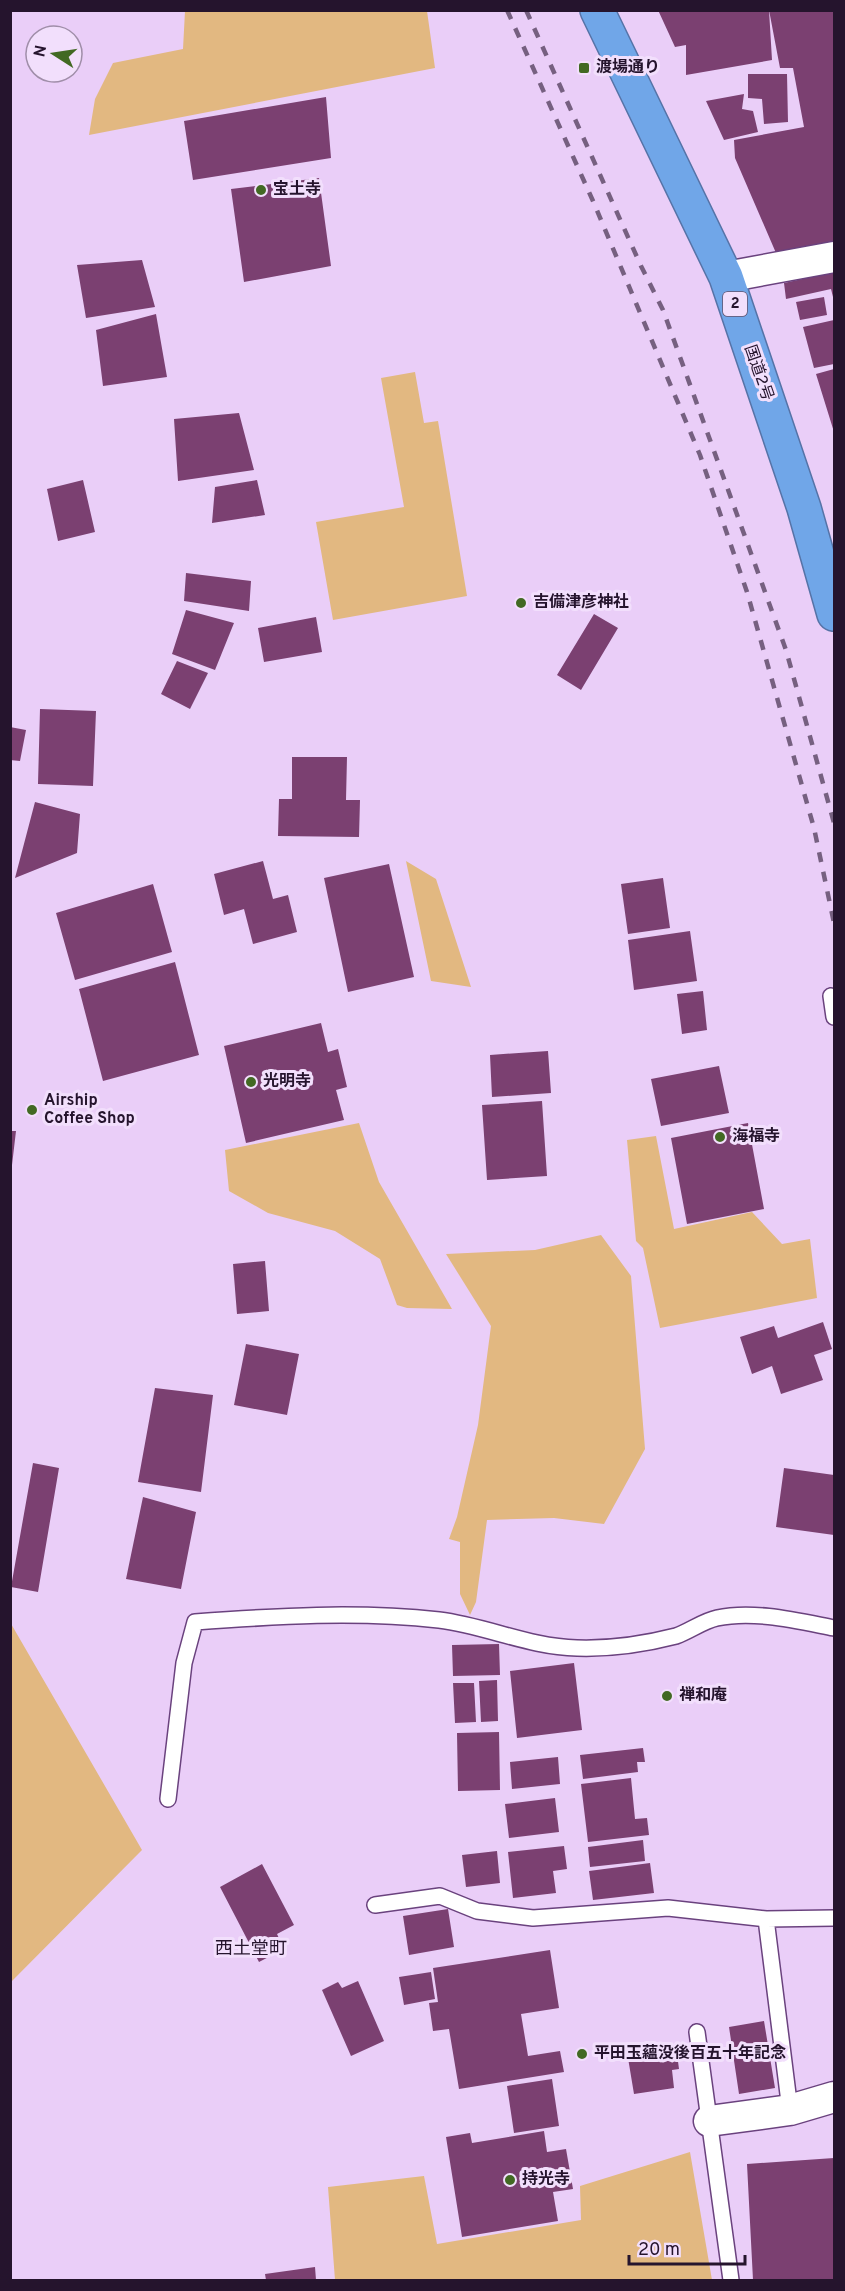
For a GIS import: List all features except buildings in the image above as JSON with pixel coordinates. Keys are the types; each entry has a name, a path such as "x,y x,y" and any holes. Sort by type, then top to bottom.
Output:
{"highway":[{"name":"国道2号","path":"597,10 726,277 804,508 834,614"}],"street":[{"path":"726,277 834,257"},
{"path":"709,2121 790,2110 834,2097"}],"lane":[{"path":"831,996 834,1017"},
{"path":"168,1799 184,1663 195,1622 328,1613 441,1620 505,1634 533,1644 578,1648 636,1644 677,1635 717,1618 783,1619 834,1628"},
{"path":"375,1905 440,1896 477,1911 532,1918 668,1908 766,1919 834,1918"},
{"path":"766,1919 790,2110"},
{"path":"697,2032 731,2280"}],"shaded area":[{"path":"185,11 427,11 435,68 89,135 95,99 113,63 183,49"},
{"path":"415,372 424,423 438,421 467,596 333,620 316,522 404,507 381,378"},
{"path":"406,861 436,879 471,987 431,981"},
{"path":"359,1123 379,1182 452,1309 407,1308 397,1305 380,1259 335,1231 268,1213 229,1191 225,1150"},
{"path":"656,1136 674,1229 752,1212 782,1244 810,1239 817,1298 660,1328 643,1248 636,1241 627,1140"},
{"path":"601,1235 631,1276 645,1449 604,1524 554,1518 487,1520 476,1602 470,1615 460,1594 460,1542 449,1539 457,1517 478,1425 491,1326 446,1254 535,1250"},
{"path":"10,1622 142,1850 11,1982 10,1982"},
{"path":"690,2152 712,2280 335,2280 328,2187 424,2176 437,2244 581,2220 580,2186"}],"railway":[{"path":"507,10 593,201 700,455 747,592 814,828 834,923"},
{"path":"526,10 663,310 786,650 834,823"}],"place":[{"name":"渡場通り","path":"584,68"},
{"name":"宝土寺","path":"261,190"},
{"name":"吉備津彦神社","path":"521,603"},
{"name":"光明寺","path":"251,1082"},
{"name":"Airship Coffee Shop","path":"32,1110"},
{"name":"海福寺","path":"720,1137"},
{"name":"禅和庵","path":"667,1696"},
{"name":"平田玉蘊没後百五十年記念","path":"582,2054"},
{"name":"持光寺","path":"510,2180"}],"district":[{"name":"西土堂町","path":"251,1949"}]}
